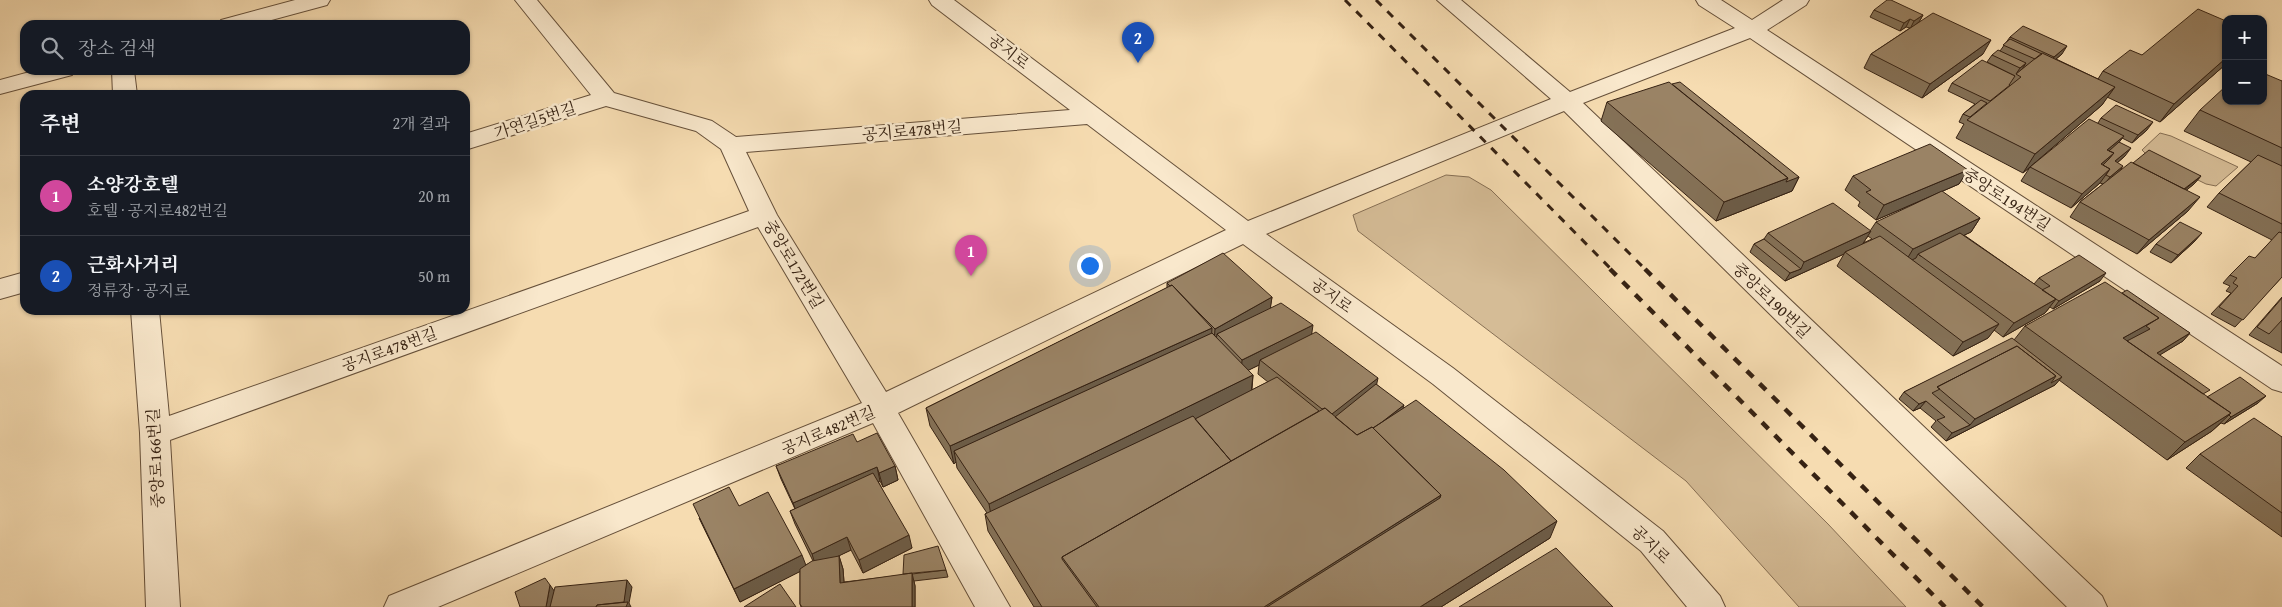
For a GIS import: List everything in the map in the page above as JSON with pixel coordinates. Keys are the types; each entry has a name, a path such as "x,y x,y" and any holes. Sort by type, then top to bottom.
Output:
{"street":[{"path":"247,20 320,0"},
{"path":"526,0 606,98"},
{"name":"공지로","path":"940,0 1245,232 1443,376 1652,541 1708,607"},
{"name":"중앙로190번길","path":"1448,0 1567,101 2090,607"},
{"name":"중앙로194번길","path":"1706,0 2282,381"},
{"name":"공지로482번길","path":"401,607 880,408 1245,232 1567,101 1751,30 1798,0"},
{"path":"0,87 45,75"},
{"path":"124,75 125,90"},
{"name":"가연길5번길","path":"470,140 606,98"},
{"name":"중앙로172번길","path":"606,98 704,126 731,145 764,215 880,408 993,607"},
{"name":"공지로478번길","path":"731,145 1092,116"},
{"name":"공지로478번길","path":"155,433 764,215"},
{"path":"0,289 20,283"},
{"name":"중앙로166번길","path":"145,315 155,433 163,607"}],"shaded area":[{"path":"2160,133 2171,136 2238,167 2216,186 2206,184 2147,155 2142,150"},
{"path":"1446,175 1469,177 1491,190 1828,524 1906,607 1799,607 1686,481 1358,231 1353,215"}],"building":[{"path":"1887,0 1891,0 1923,15 1914,21 1910,19 1904,23 1874,10"},
{"path":"2198,9 2222,19 2222,62 2174,104 2103,71 2130,50 2142,55"},
{"path":"1933,13 1991,40 1930,84 1871,54"},
{"path":"2023,26 2067,46 2054,57 2010,37"},
{"path":"2010,39 2042,54 2035,59 2003,45"},
{"path":"1998,50 2026,63 2020,68 1992,55"},
{"path":"2042,53 2115,87 2035,154 1967,120 2021,77 2016,74"},
{"path":"1982,60 2015,76 2010,85 1990,101 1952,83"},
{"path":"2267,75 2282,81 2282,148 2200,110 2222,90 2222,105 2267,105"},
{"path":"1669,82 1788,178 1724,202 1607,102"},
{"path":"1680,82 1799,177 1786,182 1788,178 1672,84"},
{"path":"1981,100 1987,103 1970,117 1963,114"},
{"path":"2116,105 2153,122 2138,135 2101,118"},
{"path":"2089,119 2124,136 2107,150 2114,153 2101,164 2110,169 2082,194 2030,167"},
{"path":"2119,142 2131,148 2115,161 2123,166 2110,177 2106,175 2110,169 2103,165 2114,153 2109,151"},
{"path":"1930,144 1968,170 1884,205 1866,192 1871,190 1853,176"},
{"path":"2149,150 2201,176 2184,189 2133,163"},
{"path":"2258,155 2282,166 2282,224 2219,193"},
{"path":"2131,162 2200,197 2149,240 2080,202"},
{"path":"1942,191 1980,218 1913,249 1876,222"},
{"path":"1833,203 1871,231 1804,262 1768,233"},
{"path":"2180,222 2202,233 2178,255 2156,244"},
{"path":"2279,232 2282,233 2282,277 2243,320 2219,307 2238,286 2233,283 2237,278 2230,275 2249,256 2255,258"},
{"path":"1960,233 2056,299 2014,323 1918,254"},
{"path":"1880,236 1999,324 1963,342 1845,252"},
{"path":"1764,239 1801,269 1790,273 1754,244"},
{"path":"1223,253 1272,297 1215,329 1172,285 1170,286 1167,283"},
{"path":"2079,255 2106,273 2059,301 2042,290 2050,286 2039,278"},
{"path":"2105,282 2159,318 2123,338 2231,413 2185,442 2025,326"},
{"path":"1172,285 1212,328 950,446 926,408"},
{"path":"2127,290 2190,333 2157,353 2210,390 2203,394 2127,341 2150,329 2146,326 2159,318 2122,293"},
{"path":"2282,298 2282,320 2269,334 2257,327"},
{"path":"1281,303 1313,325 1242,360 1217,334"},
{"path":"1316,332 1378,378 1332,414 1325,408 1322,409 1260,360"},
{"path":"1212,333 1253,375 989,504 954,451"},
{"path":"2012,338 2062,377 2051,383 2056,376 2017,346 1937,387 1940,389 1932,393 1970,425 1952,433 1937,420 1945,417 1926,401 1919,404 1904,392"},
{"path":"2017,346 2056,376 1975,419 1937,387"},
{"path":"1277,377 1319,411 1231,461 1195,419"},
{"path":"2240,377 2266,396 2231,417 2229,415 2231,413 2207,397"},
{"path":"1376,384 1404,405 1373,428 1357,435 1335,417"},
{"path":"1416,400 1504,470 1557,521 1420,607 1267,607 1440,498 1441,495 1373,428"},
{"path":"1325,408 1357,435 1372,427 1441,495 1264,607 1099,607 1062,557"},
{"path":"1193,416 1231,461 1062,557 1097,607 1042,607 985,514"},
{"path":"2254,418 2282,437 2282,513 2200,454"},
{"path":"877,433 895,466 879,473 877,467 793,503 776,466 853,434 857,442"},
{"path":"873,473 909,535 859,560 847,537 812,554 790,511"},
{"path":"729,487 739,506 768,492 802,555 734,589 693,504"},
{"path":"938,546 946,570 903,574 904,555"},
{"path":"1556,548 1613,607 1459,607"},
{"path":"839,556 840,583 912,573 912,607 802,607 800,604 800,569 812,561"},
{"path":"545,578 550,585 546,607 520,607 515,592"},
{"path":"627,580 624,602 597,605 596,607 550,607 555,587"},
{"path":"780,584 796,607 744,607"},
{"path":"628,602 626,607 596,607 597,605"}],"railway":[{"path":"1345,0 1612,270"},
{"path":"1376,0 1983,607"},
{"path":"1610,269 1945,607"}],"place":[{"name":"근화사거리","path":"1138,63"},
{"name":"소양강호텔","path":"971,276"}]}
